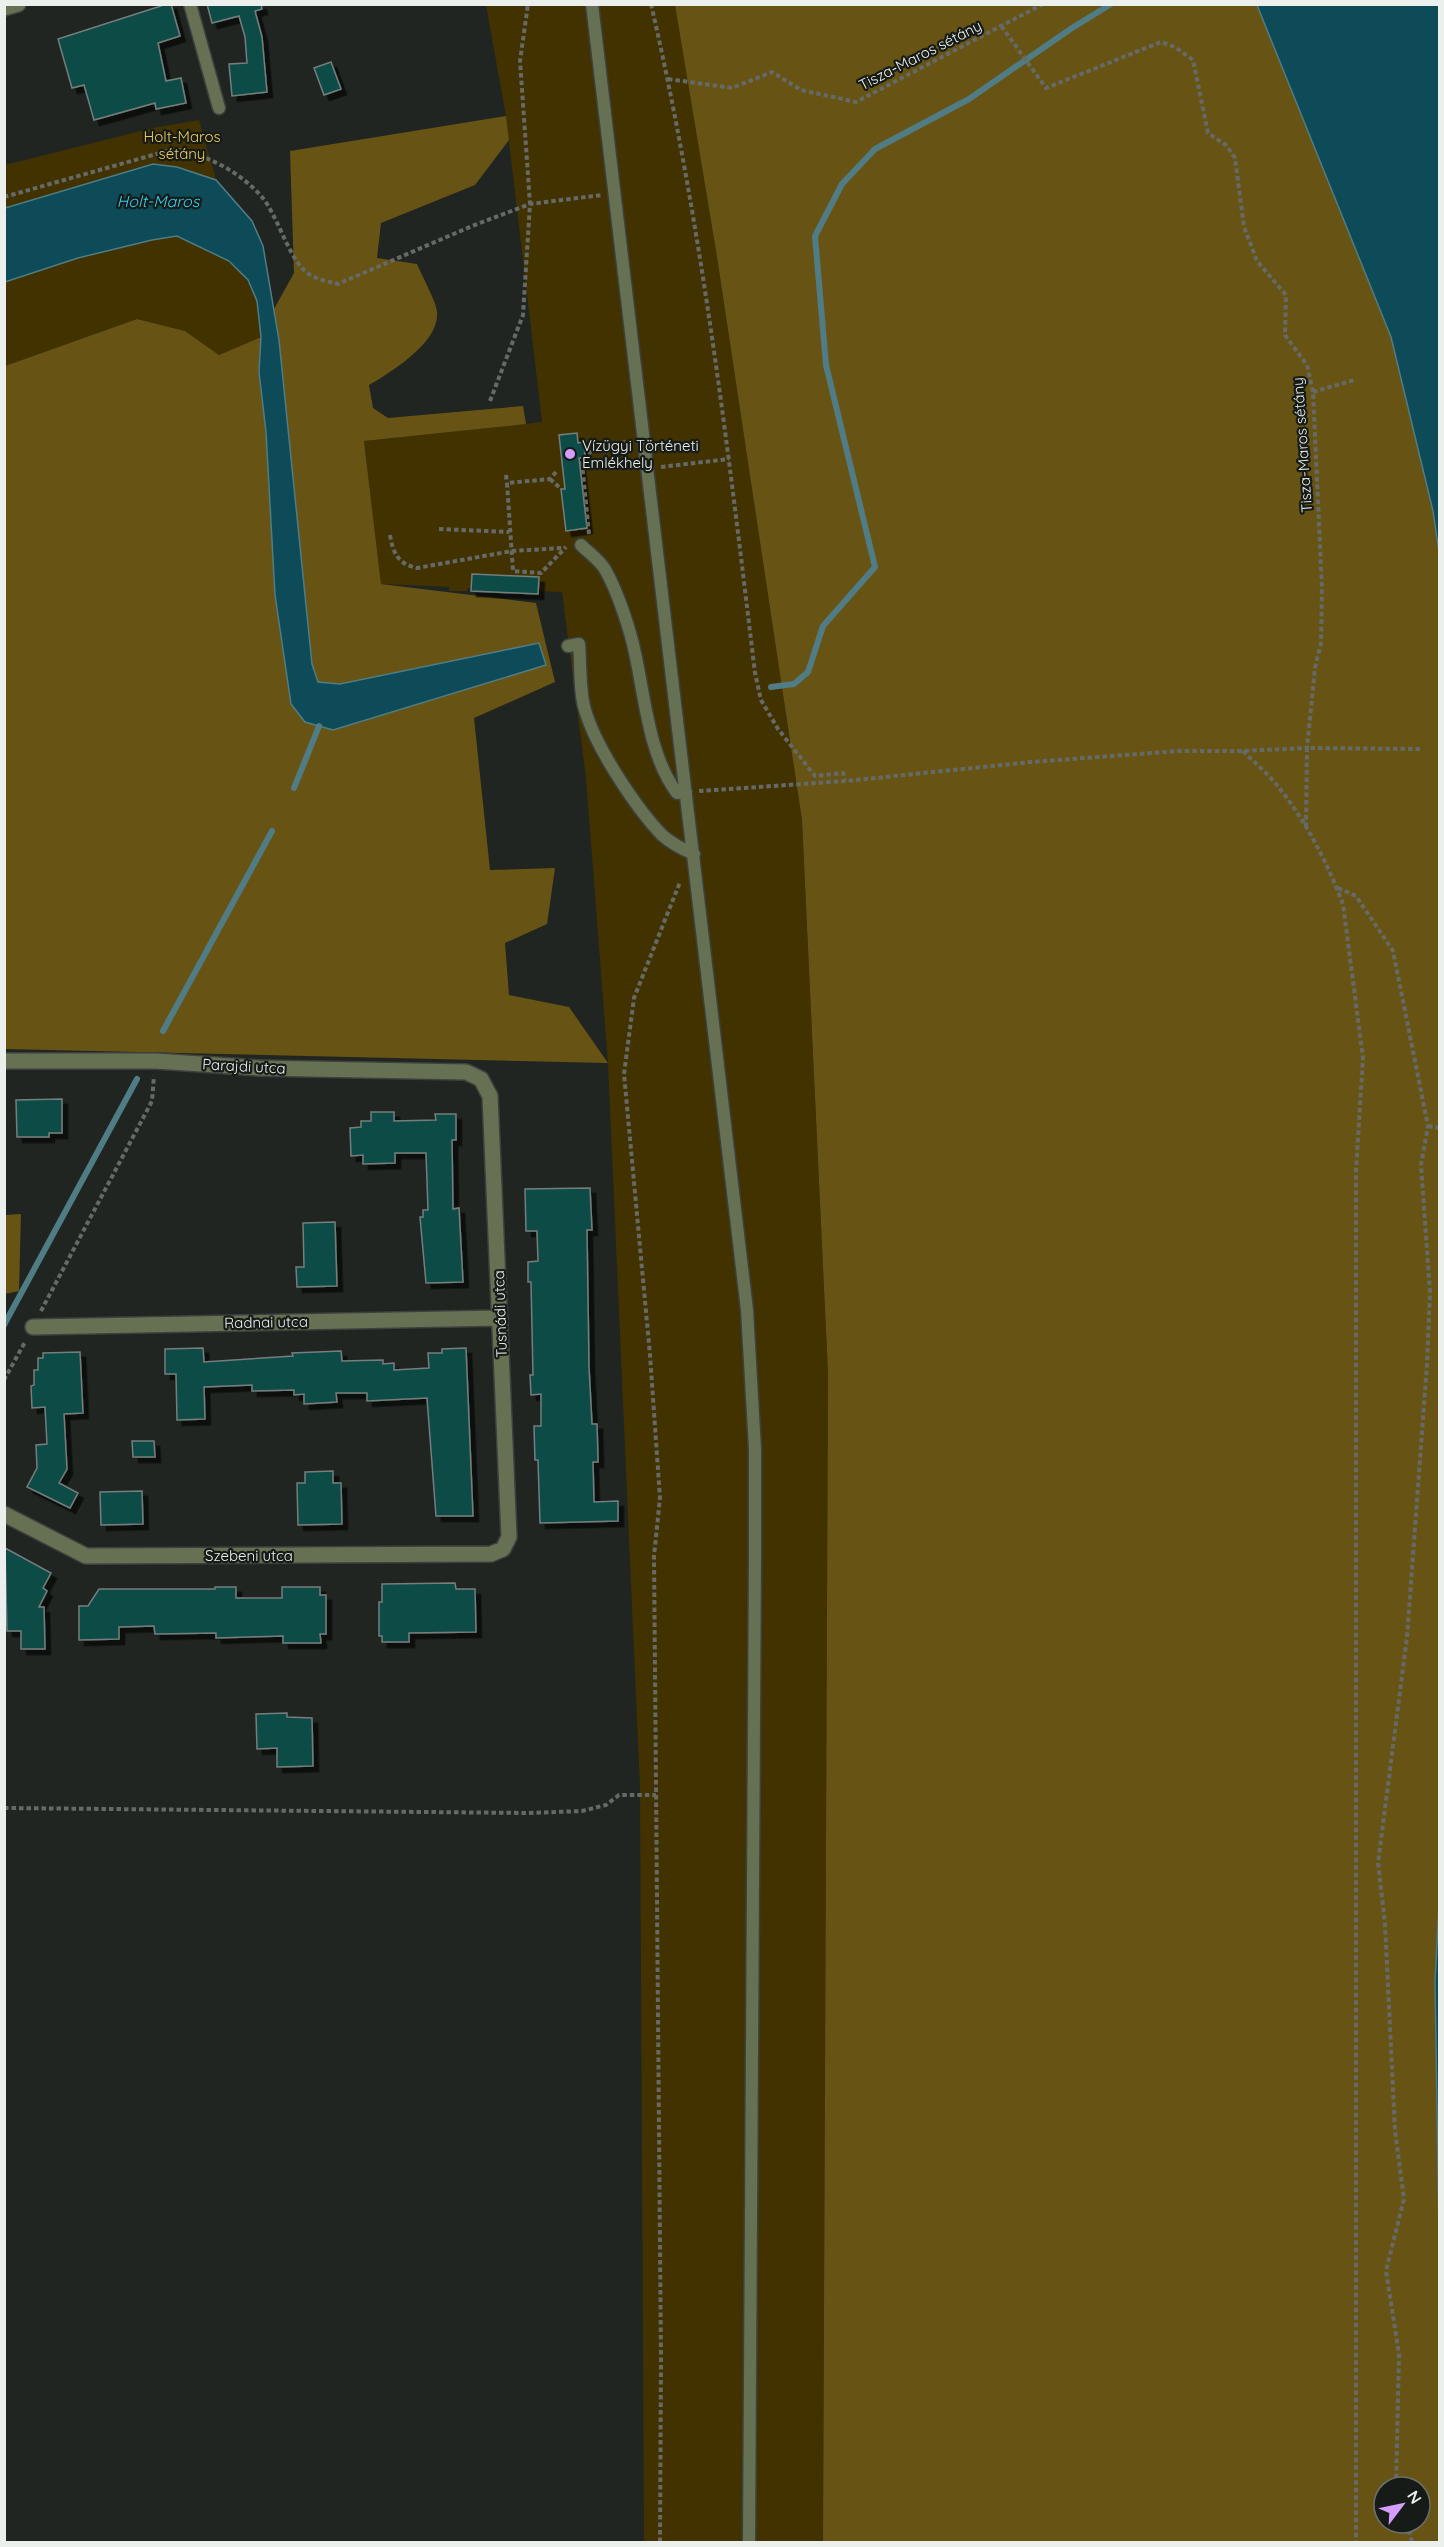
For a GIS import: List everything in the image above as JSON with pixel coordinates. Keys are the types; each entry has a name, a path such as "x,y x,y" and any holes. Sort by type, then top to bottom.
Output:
{"street":[{"path":"4,8 18,4"},
{"name":"Parajdi utca","path":"4,1061 156,1061 258,1068 466,1072 482,1080"},
{"name":"Tusnádi utca","path":"482,1080 490,1096 500,1318 509,1537 503,1549"},
{"name":"Radnai utca","path":"33,1327 500,1318"},
{"name":"Szebeni utca","path":"4,1514 86,1556 491,1554 503,1549"}],"lane":[{"path":"190,4 219,108"},
{"path":"592,4 747,1310 755,1449 749,2542"},
{"path":"582,546 605,570 624,616 635,652 642,694 664,776 677,793 686,792"},
{"path":"568,646 579,644 585,712 616,771 643,812 663,835 678,847 694,854"}],"path":[{"path":"490,401 523,315 530,204 520,61 528,4"},
{"path":"651,4 668,79 713,340 755,673 761,700 778,729 815,776 843,773 846,781"},
{"name":"Tisza-Maros sétány","path":"668,79 732,88 772,72 801,90 856,102 1042,4"},
{"name":"Tisza-Maros sétány","path":"1002,27 1016,50 1046,88 1161,42 1176,47 1193,60 1208,133 1226,145 1235,158 1244,227 1257,261 1286,294 1285,335 1307,365 1313,392 1322,589 1321,643 1315,668 1306,748 1306,828"},
{"path":"4,197 174,149 194,153 215,161 240,177 262,198 303,270 318,279 338,284 472,226 530,204 615,193"},
{"path":"1313,392 1354,380"},
{"path":"390,535 399,560 408,566 417,568 512,551 582,546 590,538 582,463 595,446 645,440"},
{"path":"648,468 729,459"},
{"path":"550,479 556,472"},
{"path":"506,476 513,571 541,573 563,548"},
{"path":"507,483 550,479 560,487"},
{"path":"439,529 509,532"},
{"path":"686,792 846,781 1031,762 1179,751 1243,752 1306,748 1420,749"},
{"path":"1243,752 1276,784 1306,828 1330,870 1343,904 1363,1058 1356,1171 1356,2542"},
{"path":"660,2542 661,2359 654,1556 660,1498 650,1355 624,1074 634,998 687,866 694,854"},
{"path":"1337,888 1356,897 1393,951 1428,1126 1421,1165 1430,1292 1427,1364 1407,1637 1378,1863 1385,1923 1395,2131 1404,2199 1386,2271 1399,2354 1396,2475"},
{"path":"4,1380 152,1101 156,1061"},
{"path":"1428,1126 1440,1128"},
{"path":"4,1808 528,1813 582,1811 606,1805 619,1795 657,1795"}],"green space":[{"path":"486,5 675,5 717,257 802,820 828,1373 823,2542 644,2542 640,1787 608,1063 586,778 562,592 538,591 538,594 471,591 471,588 467,591 449,591 449,587 381,584 364,441 542,422 506,116"},
{"name":"Holt-Maros sétány","path":"199,120 216,180 177,167 153,164 5,208 5,165 153,128"},
{"path":"177,236 213,252 243,276 251,286 257,303 261,337 219,355 185,331 137,319 5,366 5,282 111,249"}],"shaded area":[{"path":"675,5 1257,5 1391,337 1433,511 1440,552 1440,1906 1435,1981 1440,2233 1439,2542 823,2542 828,1373 802,820 717,257"},
{"path":"506,116 509,140 475,185 381,223 377,258 417,264 432,295 437,312 436,323 423,345 401,364 369,385 373,408 388,418 523,406 526,424 364,441 381,584 536,603 555,682 474,718 490,870 555,868 547,924 505,943 509,995 569,1007 608,1063 5,1049 5,366 137,319 185,331 219,355 261,337 259,372 266,432 275,595 291,704 545,666 539,643 340,684 318,683 312,664 274,309 294,273 290,151"},
{"path":"21,1214 19,1291 5,1294 5,1215"}],"water":[{"path":"1257,5 1439,5 1439,552 1433,511 1391,337"},
{"name":"Holt-Maros","path":"153,164 177,167 216,180 252,221 263,246 279,340 312,664 318,682 340,684 539,643 546,665 333,730 305,722 291,704 275,595 266,432 259,372 261,337 257,301 248,280 229,261 177,236 78,258 5,282 5,208"},
{"path":"1439,1906 1439,2233 1435,1981"}],"building":[{"path":"171,4 180,36 158,43 166,81 181,78 186,103 156,109 155,103 94,120 84,85 72,88 58,39"},
{"path":"207,4 261,4 262,9 255,11 262,37 267,92 232,96 229,64 247,63 245,37 239,16 212,23"},
{"path":"331,62 341,89 324,95 314,68"},
{"path":"577,433 578,443 584,442 585,457 579,458 587,528 566,531 561,489 565,489 559,435"},
{"path":"472,574 539,577 538,594 471,591"},
{"path":"62,1099 62,1133 49,1133 49,1137 17,1137 16,1100"},
{"path":"371,1112 394,1112 394,1121 436,1120 435,1114 456,1114 456,1140 452,1140 453,1209 459,1208 463,1282 426,1283 420,1217 423,1217 423,1210 428,1210 426,1153 395,1153 395,1163 363,1164 363,1155 351,1156 350,1128 361,1127 361,1121 371,1121"},
{"path":"590,1188 592,1230 587,1230 589,1367 592,1424 597,1424 598,1458 598,1462 593,1462 594,1502 618,1501 618,1521 540,1523 538,1460 535,1460 534,1426 541,1426 541,1394 531,1395 530,1375 533,1375 531,1282 528,1282 528,1262 538,1261 537,1231 526,1231 525,1189"},
{"path":"335,1222 337,1286 297,1287 296,1267 304,1267 303,1223"},
{"path":"203,1348 204,1362 293,1356 292,1353 341,1351 342,1361 383,1360 383,1364 394,1363 394,1370 429,1368 428,1353 442,1353 442,1349 466,1348 473,1516 436,1516 427,1398 367,1401 367,1393 336,1393 337,1402 304,1404 304,1394 294,1395 294,1390 252,1391 252,1385 204,1387 205,1419 177,1420 176,1374 165,1374 165,1349"},
{"path":"80,1352 83,1413 64,1414 67,1469 59,1483 78,1493 70,1508 27,1487 37,1468 36,1445 47,1444 45,1407 32,1408 31,1386 34,1385 34,1370 38,1370 38,1358 43,1358 43,1353"},
{"path":"132,1441 154,1441 155,1457 133,1457"},
{"path":"333,1471 333,1483 341,1483 342,1524 298,1525 297,1483 305,1483 305,1472"},
{"path":"142,1491 143,1524 101,1525 100,1492"},
{"path":"5,1548 51,1573 43,1588 47,1591 39,1607 44,1607 45,1649 21,1649 21,1631 7,1631"},
{"path":"455,1583 456,1589 475,1589 476,1632 409,1633 409,1642 382,1642 382,1636 379,1636 379,1602 382,1602 382,1584"},
{"path":"215,1587 236,1587 236,1598 282,1598 282,1587 320,1587 320,1595 326,1595 326,1634 320,1634 321,1643 283,1643 283,1636 216,1638 216,1633 155,1634 154,1626 119,1627 119,1639 79,1640 79,1606 88,1606 99,1589 215,1589"},
{"path":"287,1713 287,1717 312,1718 313,1766 277,1767 277,1748 257,1749 256,1714"}],"waterway":[{"path":"771,687 794,684 808,672 823,626 875,567 826,365 815,236 842,184 875,149 969,99 1111,4"},
{"path":"294,788 319,726"},
{"path":"163,1031 272,831"},
{"path":"4,1325 137,1079"}],"place":[{"name":"Vízügyi Történeti Emlékhely","path":"570,454"}]}
